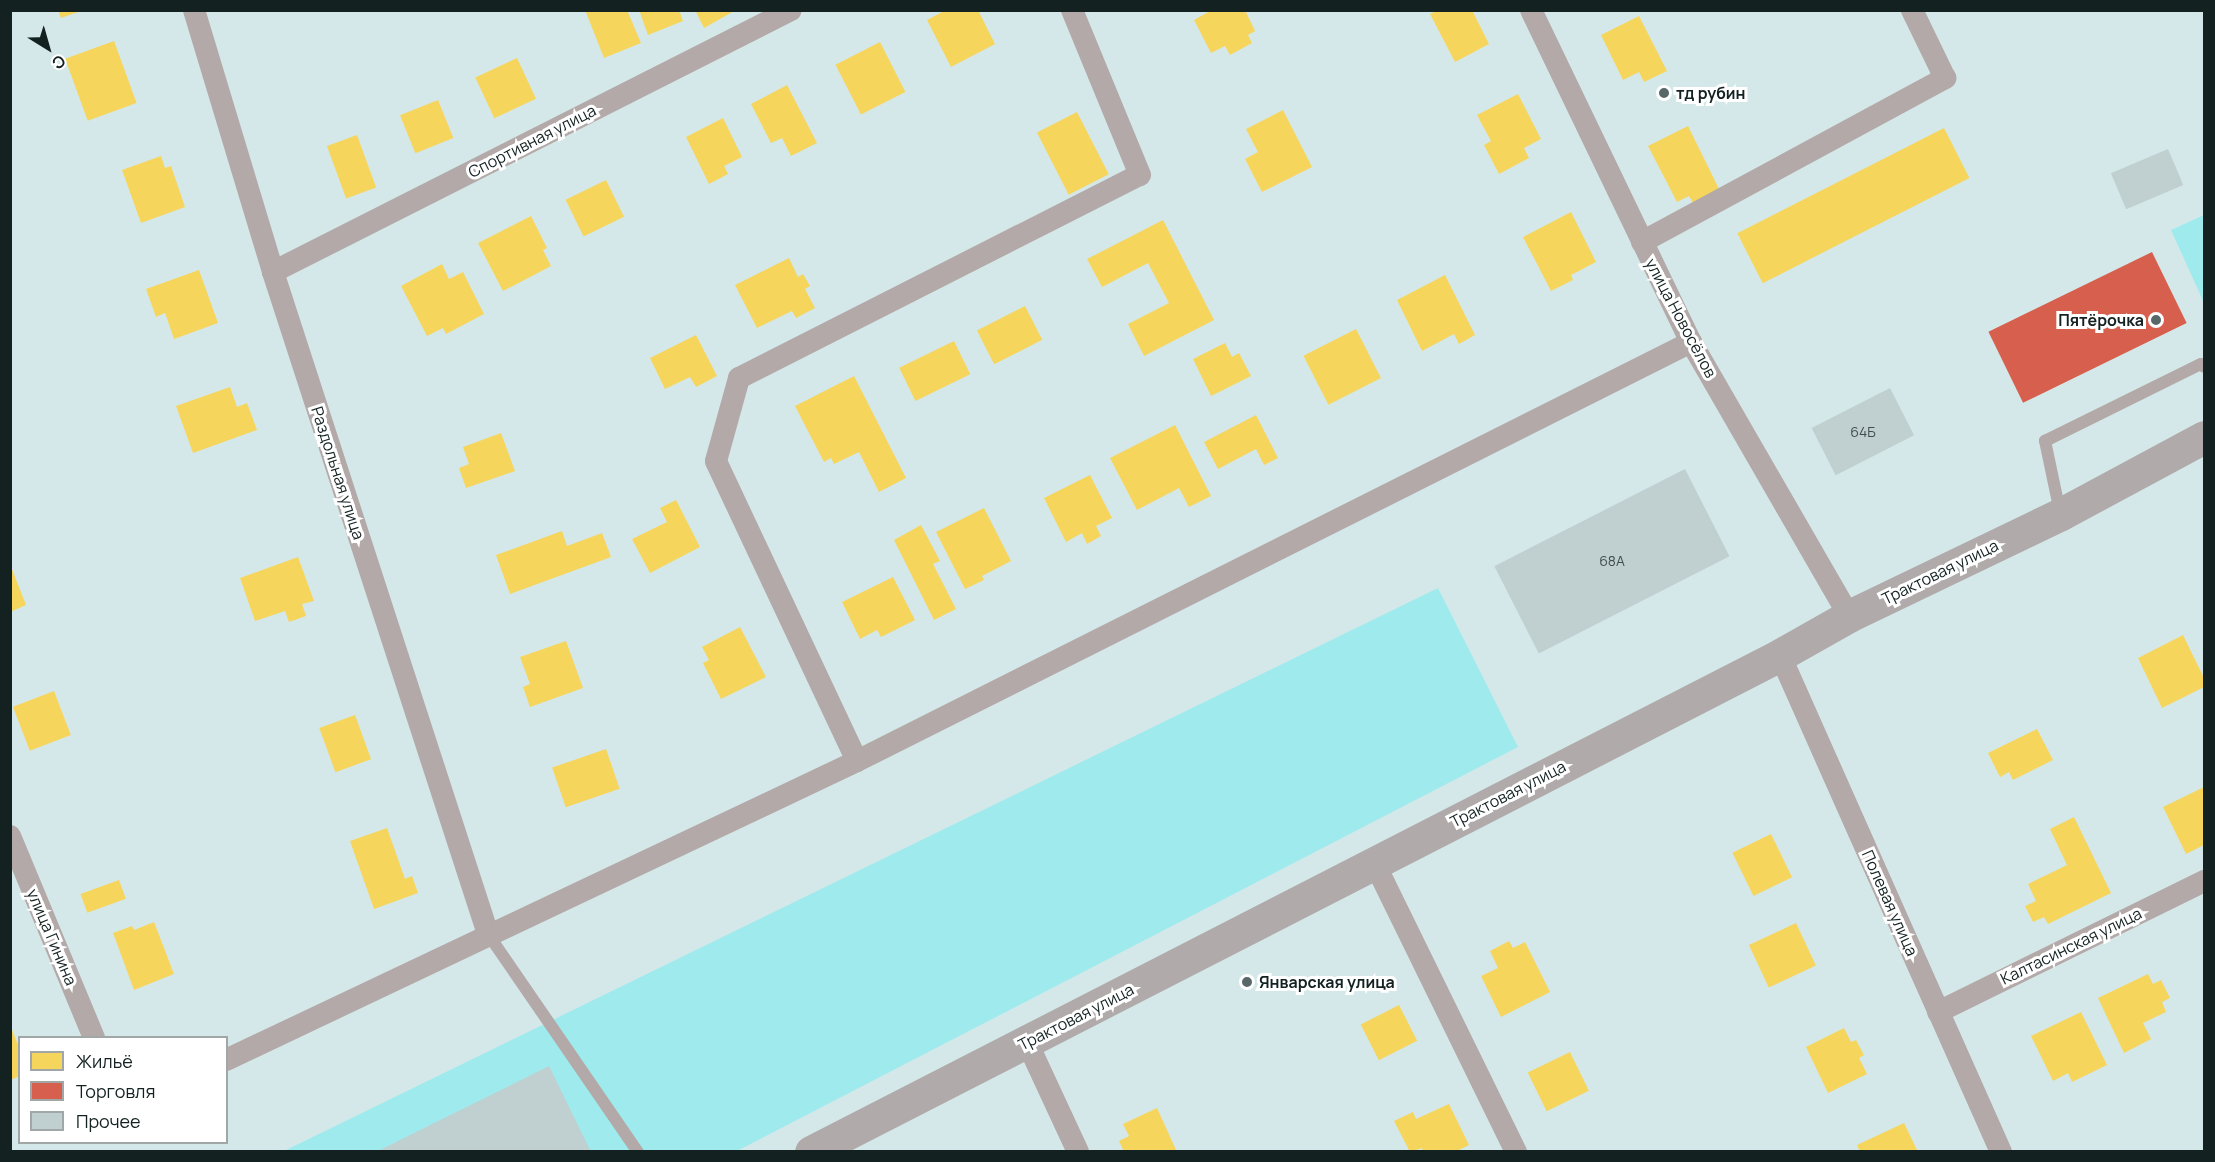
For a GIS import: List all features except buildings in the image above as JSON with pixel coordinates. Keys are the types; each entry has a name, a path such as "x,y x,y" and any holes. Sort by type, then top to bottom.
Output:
{"main road":[{"name":"Трактовая улица","path":"811,1152 1780,654 1849,616 2061,514 2205,437"}],"street":[{"name":"Раздольная улица","path":"194,10 273,272 488,934"},
{"name":"Спортивная улица","path":"273,272 791,10"},
{"path":"857,761 716,461 739,378 1140,175 1072,10"},
{"name":"улица Новосёлов","path":"1531,10 1691,342 1849,616"},
{"path":"1642,242 1945,78 1912,10"},
{"path":"228,1059 857,761 1691,342"},
{"name":"Полевая улица","path":"1780,654 2001,1152"},
{"name":"улица Гинина","path":"10,836 93,1036"},
{"path":"1374,862 1516,1152"},
{"name":"Калтасинская улица","path":"1938,1012 2205,881"},
{"path":"1027,1042 1078,1152"}],"lane":[{"path":"2061,514 2045,441 2201,364 2205,368"},
{"path":"488,934 638,1152"}],"shaded area":[{"path":"2204,215 2204,303 2171,230"},
{"path":"1438,588 1518,747 737,1151 282,1152"}],"place":[{"name":"тд рубин","path":"1664,93"},
{"name":"Пятёрочка","path":"2156,320"},
{"name":"Январская улица","path":"1247,982"}]}
